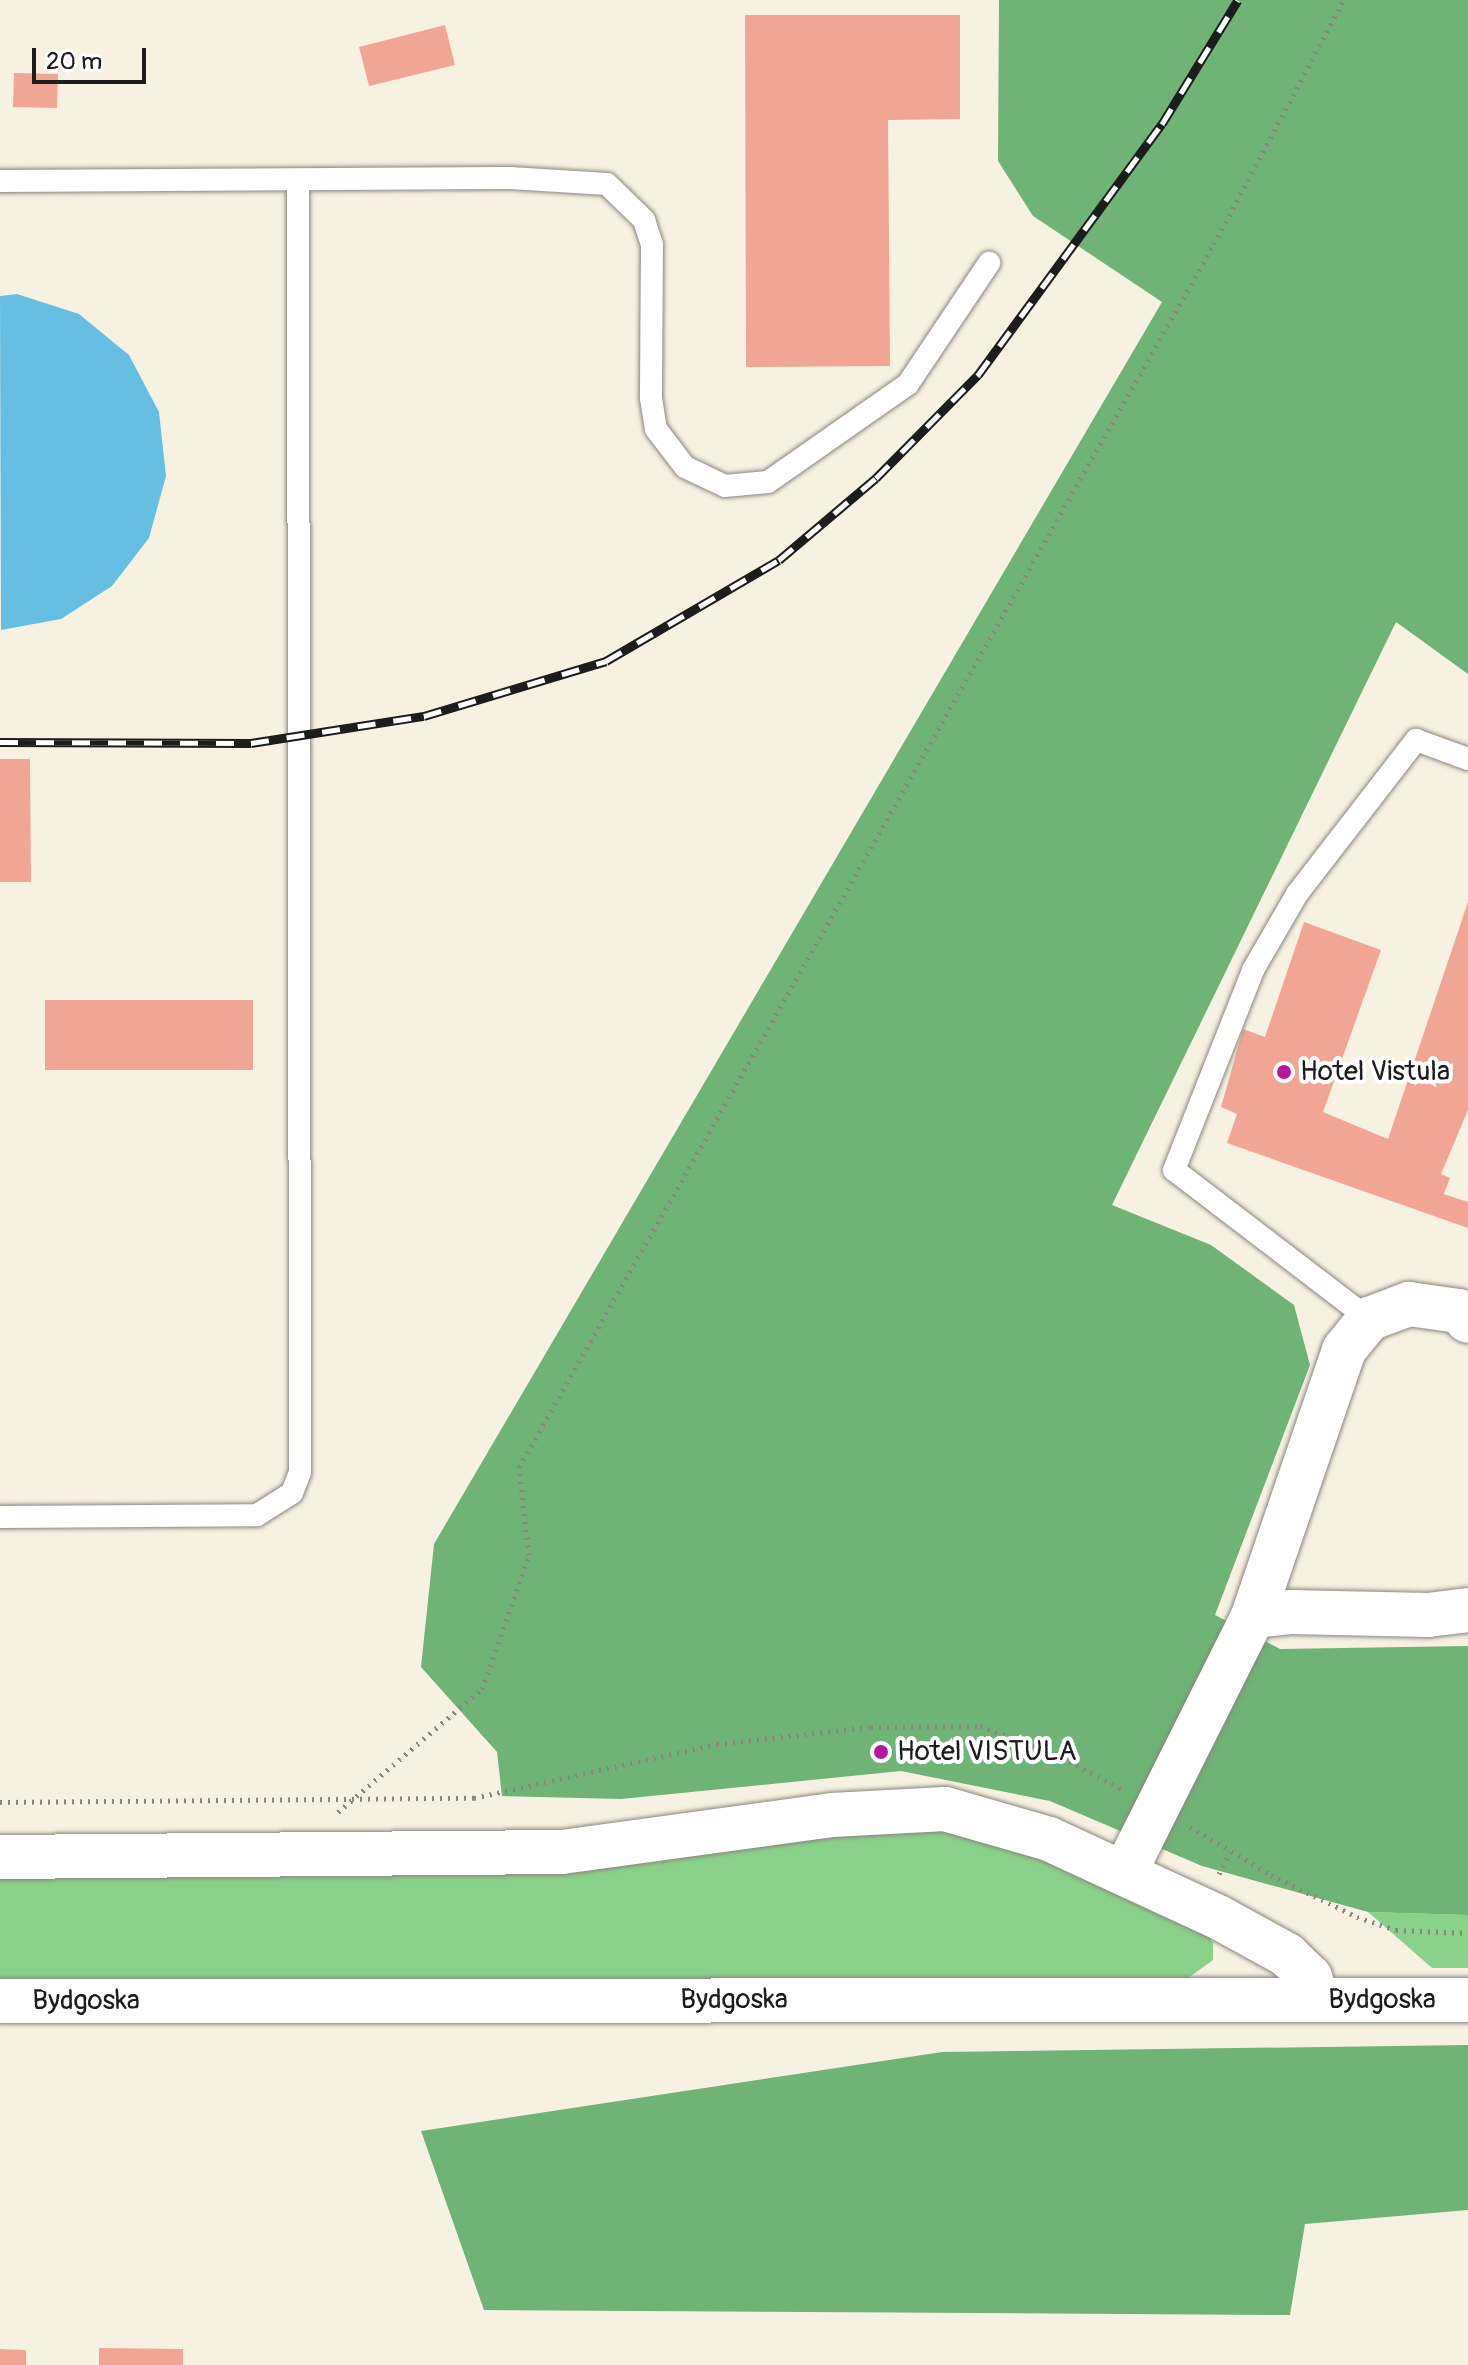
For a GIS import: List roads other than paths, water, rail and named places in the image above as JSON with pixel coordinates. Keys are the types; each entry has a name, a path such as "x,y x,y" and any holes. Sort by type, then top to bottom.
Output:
{"street":[{"path":"1125,1872 1253,1616 1344,1350 1369,1319 1409,1304 1459,1311 1468,1321"},
{"path":"1253,1616 1290,1612 1428,1615 1468,1610"},
{"path":"0,1857 549,1853 906,1807 983,1817 1125,1872 1202,1908 1287,1955 1310,1977 1317,2000"},
{"name":"Bydgoska","path":"0,2001 1468,2000"}],"lane":[{"path":"0,181 580,178 616,190 644,220 652,244 651,398 656,429 685,467 725,486 768,482 908,384 989,263"},
{"path":"0,1517 257,1515 292,1493 300,1472 298,180"},
{"path":"1369,1319 1174,1170 1253,970 1297,894 1416,740 1468,759"}],"water":[{"path":"17,294 79,314 129,355 159,412 166,476 149,538 112,586 61,619 1,630 0,296"}],"railway":[{"path":"0,742 251,743 424,716 606,661 779,560 876,478 978,375 1162,124 1238,0"}],"place":[{"name":"Hotel Vistula","path":"1284,1072"},
{"name":"Hotel VISTULA","path":"881,1752"}]}
